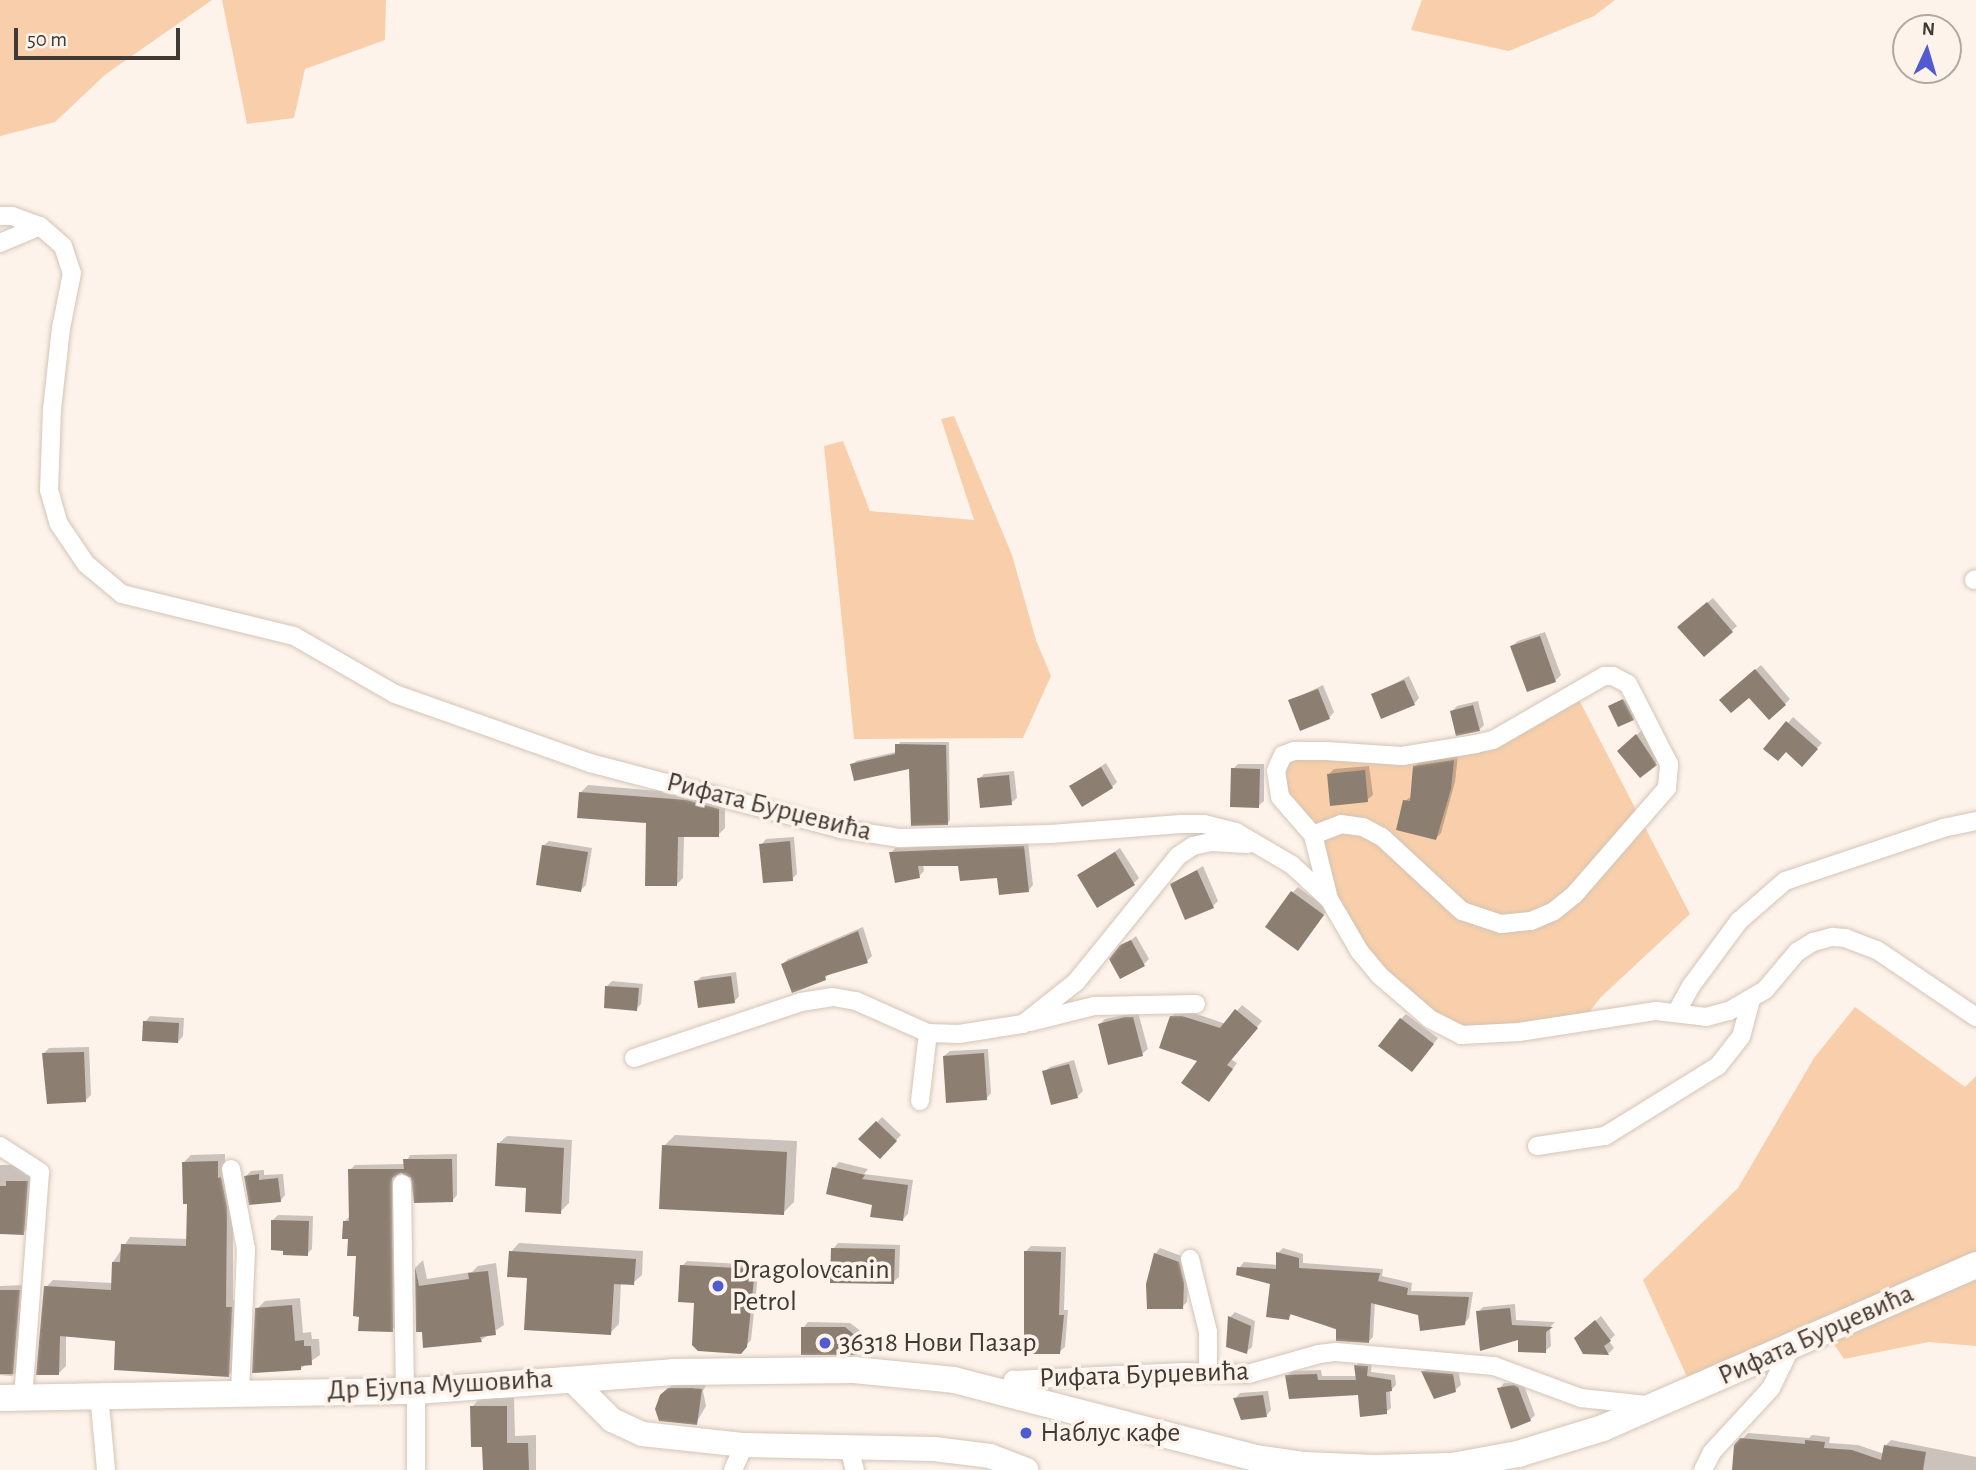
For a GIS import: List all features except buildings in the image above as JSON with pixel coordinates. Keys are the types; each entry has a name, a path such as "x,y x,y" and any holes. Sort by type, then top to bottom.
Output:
{"main road":[{"name":"Рифата Бурџевића","path":"639,1374 781,1369 890,1372 954,1380 1256,1458 1304,1465 1375,1468 1452,1466 1518,1454 1580,1436 1656,1406 1793,1343 1976,1265"},
{"name":"Др Ејупа Мушовића","path":"12,1397 410,1391 639,1374"}],"street":[{"path":"0,216 12,216 40,226"},
{"path":"0,243 40,226"},
{"name":"Рифата Бурџевића","path":"40,226 63,246 72,273 61,328 52,409 49,491 60,524 86,564 122,594 294,636 395,694 590,763 841,829 900,838 1051,834 1204,824 1236,832 1266,849 1292,865 1329,899"},
{"name":"Рифата Бурџевића","path":"1313,835 1341,824 1373,831 1451,904 1474,917 1516,924 1554,911 1574,895 1667,788 1669,764 1665,752 1628,684 1621,678 1604,676 1493,740 1476,744 1402,756 1326,751 1294,751 1283,755 1276,771 1280,797 1313,835 1329,899 1360,952 1379,975 1430,1019 1461,1035 1519,1032 1656,1011 1706,1017 1729,1011 1751,1000 1765,990 1797,953 1813,942 1832,937 1845,938 1886,955 1976,1017"},
{"path":"1676,1013 1691,986 1739,921 1785,881 1943,828 1976,821"},
{"name":"Рифата Бурџевића","path":"634,1058 801,1002 833,997 856,1001 928,1033 959,1034 1023,1024 1076,982 1178,856 1194,846 1211,842 1241,842 1266,849"},
{"path":"1537,1146 1605,1136 1718,1066 1741,1037 1751,1000"},
{"path":"1023,1024 1094,1006 1196,1004"},
{"path":"920,1101 928,1033"},
{"name":"Др Ејупа Мушовића","path":"0,1146 40,1172 12,1397"},
{"path":"231,1169 246,1249 240,1392"},
{"path":"402,1184 410,1391 416,1470"},
{"path":"1190,1259 1208,1332 1208,1372"},
{"path":"1703,1470 1712,1452 1771,1388 1793,1343"},
{"name":"Рифата Бурџевића","path":"1009,1393 1013,1380 1259,1372 1319,1354 1368,1354 1494,1366 1581,1398 1656,1406"},
{"path":"571,1379 612,1420 642,1434 852,1459 945,1450 990,1456 1026,1470"},
{"path":"99,1394 106,1470"},
{"path":"733,1470 744,1445"}],"shaded area":[{"path":"0,0 212,0 106,74 55,122 0,136"},
{"path":"222,0 386,0 385,40 305,69 294,118 247,124"},
{"path":"1422,0 1615,0 1594,16 1509,51 1411,30"},
{"path":"954,416 1012,555 1036,640 1051,676 1023,738 854,739 824,446 843,441 870,511 974,520 941,419"},
{"path":"1576,694 1690,914 1600,998 1580,1024 1474,1036 1412,1005 1329,899 1313,835 1280,797 1283,755 1476,744"},
{"path":"1855,1007 1965,1087 1976,1076 1976,1346 1929,1342 1844,1359 1824,1330 1693,1390 1643,1280 1738,1188 1814,1058"}],"place":[{"name":"Dragolovcanin Petrol","path":"718,1286"},
{"name":"36318 Нови Пазар","path":"825,1343"},
{"name":"Наблус кафе","path":"1026,1433"}]}
